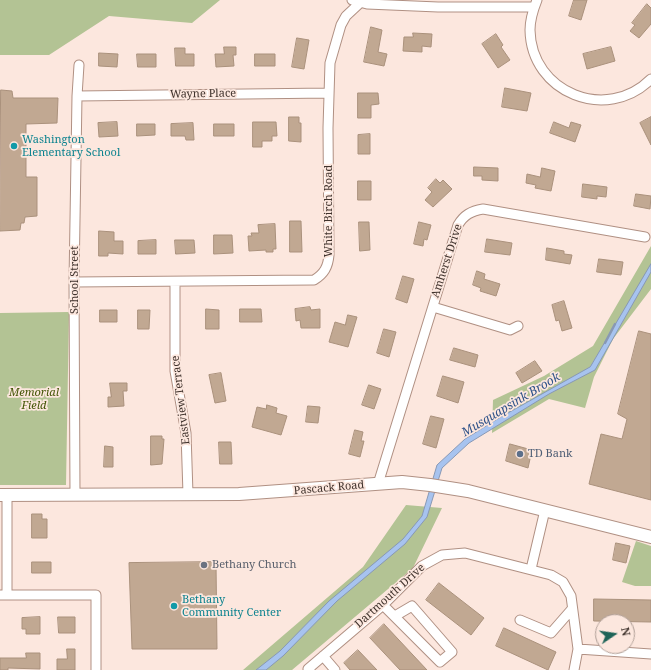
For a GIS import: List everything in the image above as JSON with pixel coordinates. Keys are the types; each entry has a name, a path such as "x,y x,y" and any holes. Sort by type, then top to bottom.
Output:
{"street":[{"path":"357,1 438,7 535,4 530,30 536,55 548,76 565,90 589,99 614,100 635,92 651,79"},
{"name":"White Birch Road","path":"74,282 314,280 324,272 329,262 330,255 330,63 336,36 346,16 357,1"},
{"name":"School Street","path":"75,495 74,282 77,96 80,65"},
{"name":"Wayne Place","path":"77,96 329,93"},
{"name":"Amherst Drive","path":"378,484 432,307 458,225 462,219 475,210 483,209 645,237"},
{"name":"Eastview Terrace","path":"175,282 175,371 186,434 188,494"},
{"path":"432,307 510,330 518,326"},
{"name":"Pascack Road","path":"3,495 279,492 402,482 444,486 484,494 651,537"},
{"path":"3,495 4,595 96,595 96,670"},
{"path":"531,569 545,510"},
{"name":"Dartmouth Drive","path":"309,669 383,605 422,566 442,555 465,553 531,569 551,575 563,582 571,596 578,649 574,670"},
{"path":"383,605 440,662 452,652 412,606 395,616"},
{"path":"520,620 551,633 572,608"},
{"path":"578,649 651,654"},
{"path":"323,656 335,670"}],"green space":[{"path":"0,0 220,0 192,23 109,16 49,55 0,55"},
{"path":"651,246 651,289 613,339 594,377 585,408 549,399 492,433 493,400 544,376 593,346"},
{"name":"Memorial Field","path":"69,312 66,485 0,485 0,313"},
{"path":"406,505 442,508 413,568 292,670 243,670 363,567"},
{"path":"636,541 651,546 651,586 635,586 622,582"}],"water":[{"path":"651,264 651,272 595,370 549,394 469,443 442,468 427,517 405,544 337,601 283,656 266,670 256,670 280,651 329,601 403,539 422,516 437,465 465,439 499,418 590,367"}],"building":[{"path":"574,0 587,0 581,20 569,16"},
{"path":"647,4 651,8 651,24 639,38 630,31 635,25 632,23"},
{"path":"371,27 382,30 378,52 387,54 384,66 364,62"},
{"path":"413,33 432,34 431,47 422,46 422,52 403,51 404,37 413,37"},
{"path":"496,34 503,45 501,47 510,60 498,68 482,44"},
{"path":"297,38 309,40 304,69 292,67"},
{"path":"224,47 236,47 236,55 233,55 234,66 216,67 215,54 224,54"},
{"path":"611,47 615,61 587,69 583,54"},
{"path":"175,48 185,48 185,54 194,54 194,66 176,66"},
{"path":"99,53 118,54 117,67 99,66"},
{"path":"137,54 156,54 156,67 138,67"},
{"path":"255,54 275,54 275,66 255,66"},
{"path":"505,88 531,93 527,111 502,107"},
{"name":"Washington Elementary School","path":"1,90 12,91 13,98 58,98 57,123 26,124 26,177 37,177 37,216 25,217 24,223 21,223 20,230 0,231"},
{"path":"358,93 378,93 379,104 371,105 371,118 358,118"},
{"path":"289,117 299,117 299,123 301,123 301,142 289,141"},
{"path":"651,117 651,145 640,123"},
{"path":"117,122 118,136 99,137 98,123"},
{"path":"253,122 276,122 277,136 272,136 272,141 262,141 262,147 253,147"},
{"path":"554,122 569,128 571,122 581,125 575,142 550,133"},
{"path":"193,123 194,140 186,140 185,136 171,136 171,124"},
{"path":"137,124 155,124 155,135 137,136"},
{"path":"214,124 234,124 234,136 214,136"},
{"path":"370,134 370,154 358,154 358,135"},
{"path":"474,167 498,168 498,181 482,180 482,176 474,176"},
{"path":"542,168 555,171 551,191 535,188 536,185 526,183 527,174 540,177"},
{"path":"436,179 440,183 443,180 452,189 433,207 425,200 432,192 428,188"},
{"path":"358,181 371,181 371,200 358,200"},
{"path":"583,184 607,187 606,197 597,196 597,199 582,197"},
{"path":"636,194 651,196 650,209 634,206"},
{"path":"290,221 301,221 302,252 290,252"},
{"path":"359,222 369,222 370,250 360,251"},
{"path":"419,222 431,225 427,240 424,239 423,246 414,244"},
{"path":"275,224 276,249 273,249 273,252 266,252 266,250 249,251 248,236 252,236 251,233 259,233 258,225"},
{"path":"99,231 114,232 114,241 123,241 123,254 108,253 108,256 99,256"},
{"path":"214,235 232,235 233,253 214,254"},
{"path":"487,239 512,243 510,255 485,252"},
{"path":"156,240 156,254 138,254 138,241"},
{"path":"175,240 194,240 195,253 176,254"},
{"path":"547,248 564,251 564,254 572,255 570,264 546,260"},
{"path":"599,259 623,262 621,275 597,272"},
{"path":"477,271 485,274 484,279 500,284 496,296 480,291 481,288 473,285"},
{"path":"403,276 414,279 407,303 396,299"},
{"path":"564,301 572,328 562,331 559,320 556,321 552,305"},
{"path":"310,307 311,310 320,309 320,328 301,328 300,320 296,321 295,309"},
{"path":"206,309 219,310 219,329 206,329"},
{"path":"240,309 261,309 262,322 240,322"},
{"path":"100,310 117,310 117,322 100,322"},
{"path":"138,310 150,310 149,329 138,329"},
{"path":"348,315 357,317 348,347 329,342 335,322 345,325"},
{"path":"384,329 396,332 389,357 377,353"},
{"path":"639,331 651,334 651,500 589,484 601,434 622,439 627,419 618,414"},
{"path":"454,348 478,355 475,367 450,360"},
{"path":"535,361 542,371 522,383 516,373"},
{"path":"221,373 226,401 215,403 209,375"},
{"path":"443,376 464,382 458,403 437,396"},
{"path":"110,383 127,383 127,391 123,391 124,406 108,407 108,397 111,397"},
{"path":"369,385 381,389 374,409 362,405"},
{"path":"267,405 277,408 276,413 287,416 281,435 252,427 257,407 266,409"},
{"path":"308,406 320,407 318,423 306,422"},
{"path":"431,416 444,419 436,448 423,444"},
{"path":"355,430 363,432 361,441 364,441 360,457 349,454"},
{"path":"151,436 162,436 162,439 164,439 162,464 151,465"},
{"path":"219,442 231,442 232,464 220,464"},
{"name":"TD Bank","path":"510,444 532,450 528,468 506,461"},
{"path":"105,446 113,447 113,467 104,467"},
{"path":"32,514 42,514 42,519 47,519 47,538 32,538"},
{"path":"616,543 630,546 626,563 613,560"},
{"path":"32,562 51,562 51,573 32,573"},
{"name":"Bethany Community Center","path":"216,562 217,649 132,649 129,563"},
{"path":"439,583 484,618 471,635 426,600"},
{"path":"594,599 651,600 651,622 635,622 635,614 595,614 594,621"},
{"path":"40,617 40,634 26,634 26,629 22,629 22,618"},
{"path":"58,617 75,617 75,633 59,633"},
{"path":"384,624 427,670 400,670 370,638"},
{"path":"504,628 556,652 548,670 496,646"},
{"path":"67,649 75,649 75,670 57,670 57,659 67,659"},
{"path":"358,650 377,670 350,670 344,663"},
{"path":"26,653 40,653 40,669 8,668 8,670 0,670 0,658 26,658"}],"waterway":[{"name":"Musquapsink Brook","path":"605,343 615,324"}],"place":[{"name":"Washington Elementary School","path":"14,146"},
{"name":"TD Bank","path":"520,454"},
{"name":"Bethany Church","path":"204,565"},
{"name":"Bethany Community Center","path":"174,606"}]}
